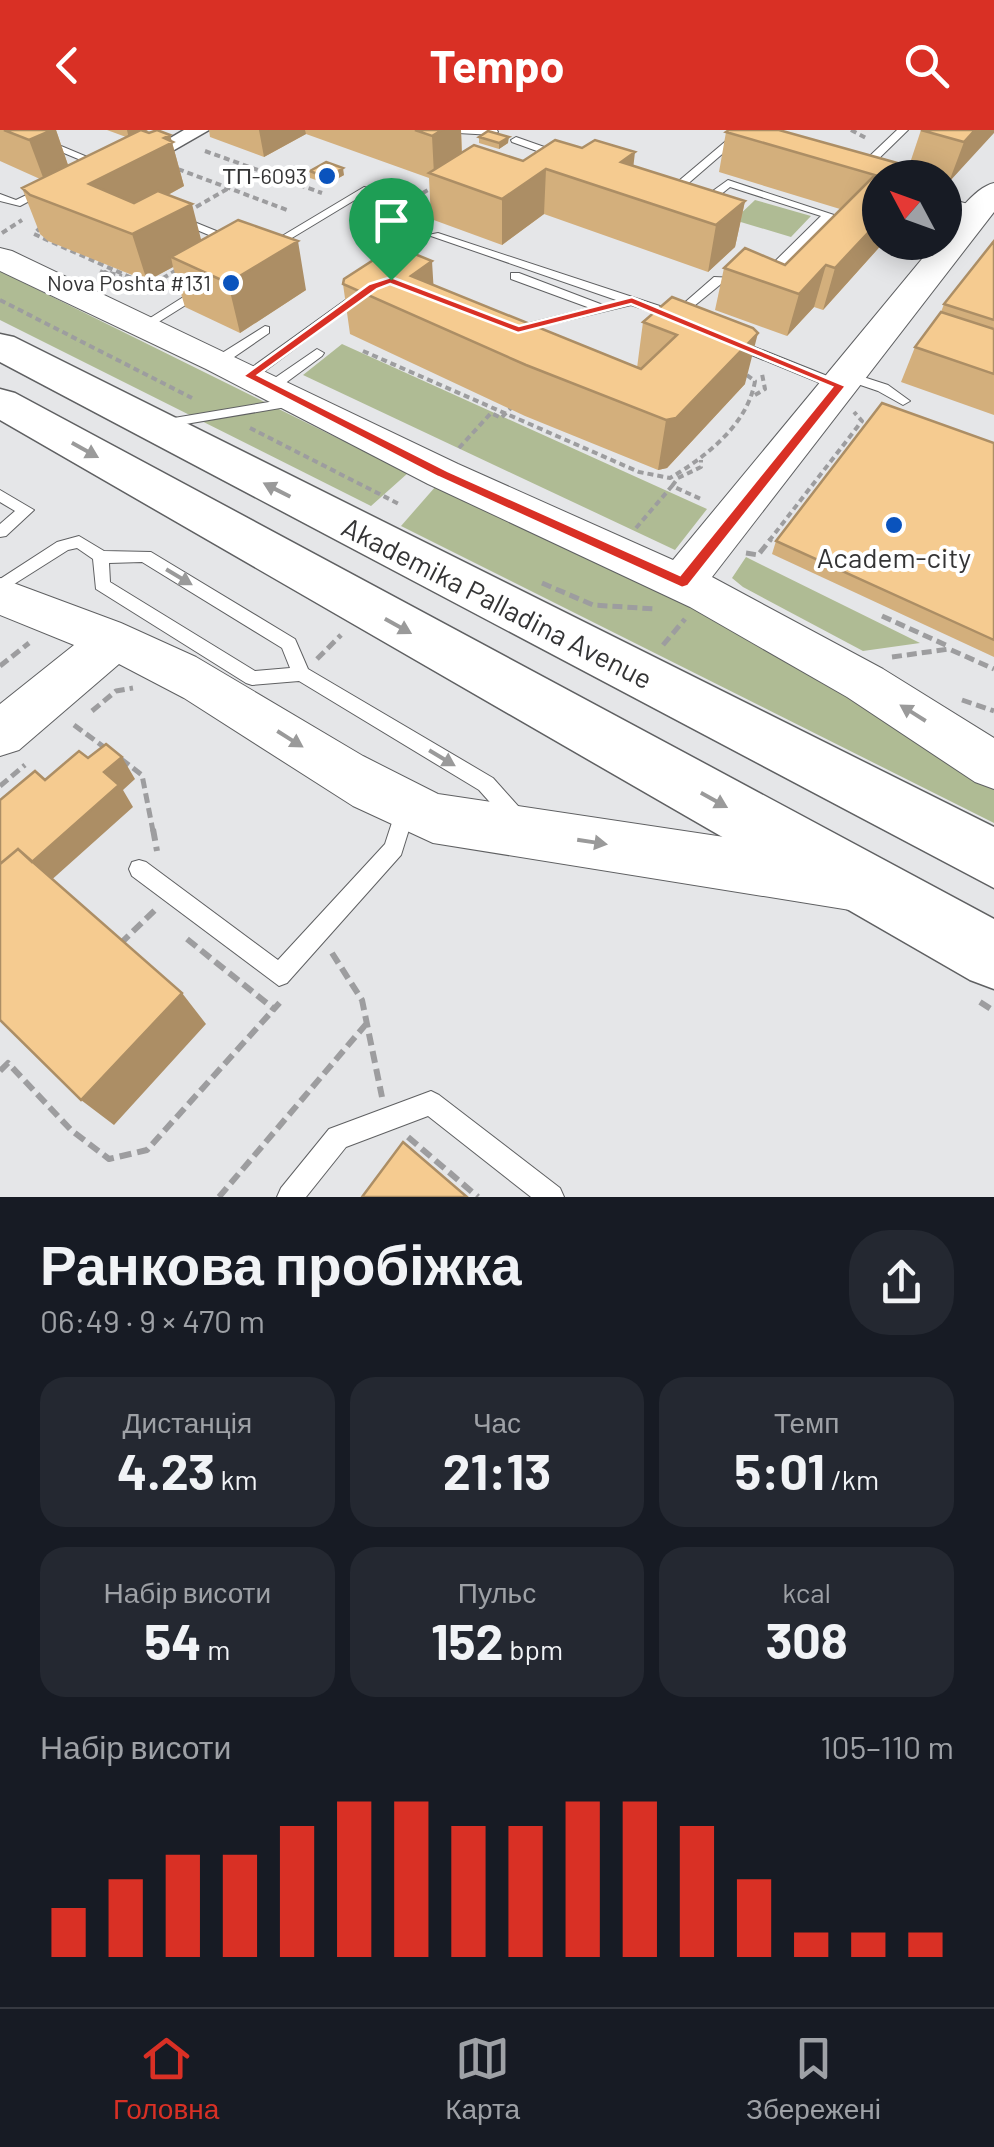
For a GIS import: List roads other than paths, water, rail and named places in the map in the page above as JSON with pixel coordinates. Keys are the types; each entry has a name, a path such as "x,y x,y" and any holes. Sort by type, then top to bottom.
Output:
{"highway":[{"name":"Akademika Palladina Avenue","path":"0,346 994,859"},
{"path":"0,402 994,956"}],"street":[{"path":"108,179 199,130"},
{"path":"670,595 844,381 980,200"},
{"path":"1,246 145,325 443,474 670,595 866,683 994,766"},
{"path":"0,596 113,641 199,682 371,790 433,818 873,887"},
{"path":"15,748 113,641"}],"lane":[{"path":"14,130 99,164 83,172"},
{"path":"458,130 493,132"},
{"path":"672,192 745,130"},
{"path":"839,171 862,177 903,130"},
{"path":"516,140 584,164"},
{"path":"732,142 750,146"},
{"path":"554,167 567,158"},
{"path":"655,186 705,202 728,183 828,215 760,284 718,280 677,316"},
{"path":"0,196 16,204 52,187"},
{"path":"260,252 368,189"},
{"path":"158,226 176,218 243,245"},
{"path":"434,235 692,324"},
{"path":"516,276 602,308"},
{"path":"145,325 212,283"},
{"path":"260,381 373,286"},
{"path":"518,330 632,301"},
{"path":"501,322 537,337"},
{"path":"260,381 265,330"},
{"path":"724,338 844,381 883,388 903,401"},
{"path":"153,426 317,353"},
{"path":"0,495 26,510 0,532"},
{"path":"0,587 63,546 79,542 101,557 144,556 289,644 301,674"},
{"path":"101,557 102,585 252,678 301,674 486,784 528,832"},
{"path":"156,882 279,975 394,849 406,806"},
{"path":"290,1197 338,1138 431,1103 551,1197"}],"place":[{"name":"ТП-6093","path":"327,176"},
{"name":"Nova Poshta #131","path":"231,283"},
{"name":"Academ-city","path":"894,525"}]}
